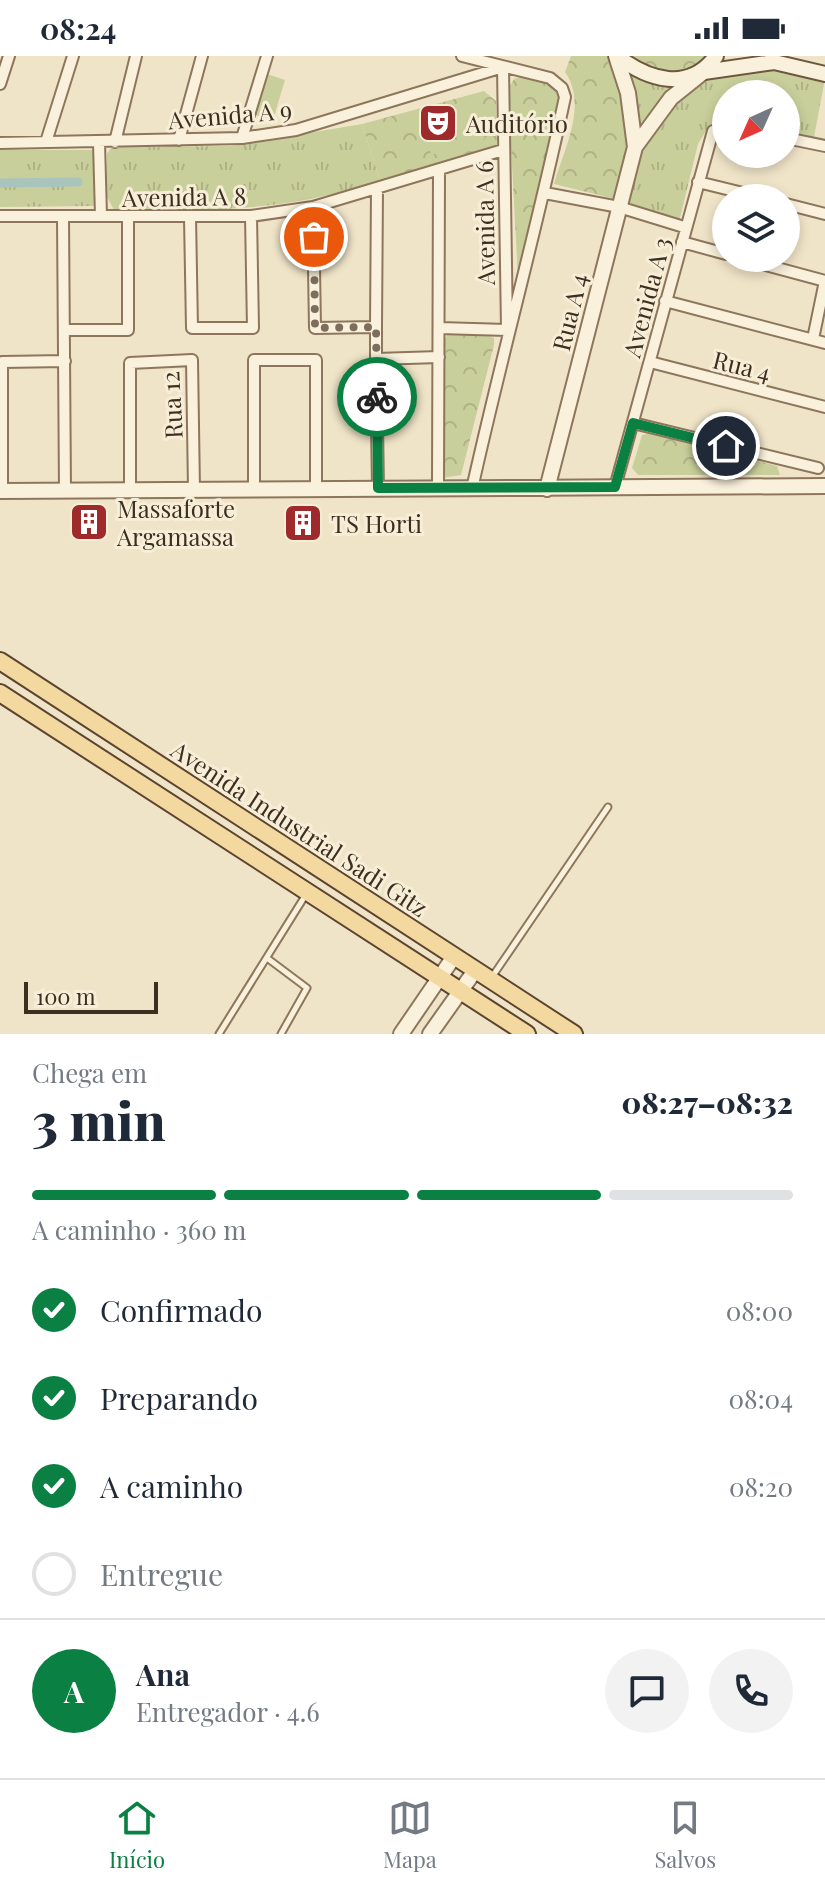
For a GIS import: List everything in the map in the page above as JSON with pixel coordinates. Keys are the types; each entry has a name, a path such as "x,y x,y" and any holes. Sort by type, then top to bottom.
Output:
{"main road":[{"name":"Avenida Industrial Sadi Gitz","path":"0,661 474,972 574,1034"},
{"name":"Avenida Industrial Sadi Gitz","path":"0,693 527,1034"}],"street":[{"path":"0,84 9,56"},
{"path":"46,142 73,56"},
{"path":"115,142 136,56"},
{"path":"179,140 202,56"},
{"path":"242,138 267,56"},
{"path":"462,56 550,78 562,88 565,97 545,193 507,330 472,489"},
{"path":"616,56 643,74 662,80 774,62 825,74"},
{"name":"Rua A 4","path":"616,56 628,93 635,147"},
{"name":"Rua A 4","path":"547,489 635,147 671,98 704,72 716,56"},
{"name":"Avenida A 9","path":"0,143 242,138 338,119 503,67"},
{"name":"Avenida A 6","path":"503,67 507,330"},
{"name":"Avenida A 3","path":"615,487 684,227 712,134"},
{"path":"800,141 825,146"},
{"path":"99,143 101,216"},
{"name":"Avenida A 8","path":"0,216 251,216 313,207 439,172 503,150"},
{"path":"438,488 439,172"},
{"path":"698,182 712,185"},
{"path":"377,189 378,488"},
{"path":"545,193 619,207 684,227"},
{"path":"313,207 315,328 376,327"},
{"path":"800,208 825,214"},
{"path":"190,217 192,328 253,328 251,216"},
{"path":"63,217 65,491"},
{"path":"64,330 128,330 128,217"},
{"path":"682,242 712,250"},
{"path":"792,272 825,281 813,339"},
{"path":"665,301 825,343"},
{"path":"440,328 507,330"},
{"path":"376,359 439,357"},
{"name":"Rua 12","path":"130,491 130,363 192,360 194,490"},
{"path":"254,489 254,360 316,360 316,488"},
{"path":"65,361 2,362 1,491 821,486 822,466 633,423"},
{"name":"Rua 4","path":"650,362 825,407"},
{"path":"401,1034 453,958"},
{"path":"430,1034 474,972"}],"lane":[{"path":"489,981 608,807"},
{"path":"219,1034 307,891"},
{"path":"267,958 307,988 281,1034"}],"green space":[{"path":"571,56 607,56 618,74 630,142 615,199 554,184 574,113 572,85 565,72"},
{"path":"627,56 710,56 698,67 663,76"},
{"path":"624,68 652,82 684,82 641,132"},
{"path":"743,68 782,68 825,79 814,137 800,134 800,80 712,80 712,123 698,144 679,222 623,204 642,151 660,118 685,91 716,75"},
{"path":"267,74 285,80 273,120 255,115"},
{"path":"523,76 555,85 560,91 518,278 508,89 514,79"},
{"path":"484,91 496,101 497,145 380,180 362,124"},
{"path":"475,107 485,139 463,146 453,114"},
{"path":"362,124 380,180 346,191 280,204 183,210 114,210 106,195 107,153 113,147 231,146"},
{"path":"455,138 458,148 431,155 429,145"},
{"path":"0,150 93,150 96,206 0,207"},
{"path":"448,334 489,336 494,338 494,345 461,475 442,478 443,342"},
{"path":"650,433 777,466 780,475 638,475 632,468 642,435"}],"waterway":[{"path":"0,183 78,182"}],"way so far":[{"path":"314,237 315,328 376,327 377,397"}],"place":[{"name":"Auditório","path":"438,123"},
{"name":"Massaforte Argamassa","path":"89,522"},
{"name":"TS Horti","path":"303,523"}],"route":[{"path":"377,397 378,488 615,487 633,423 726,446"}]}
